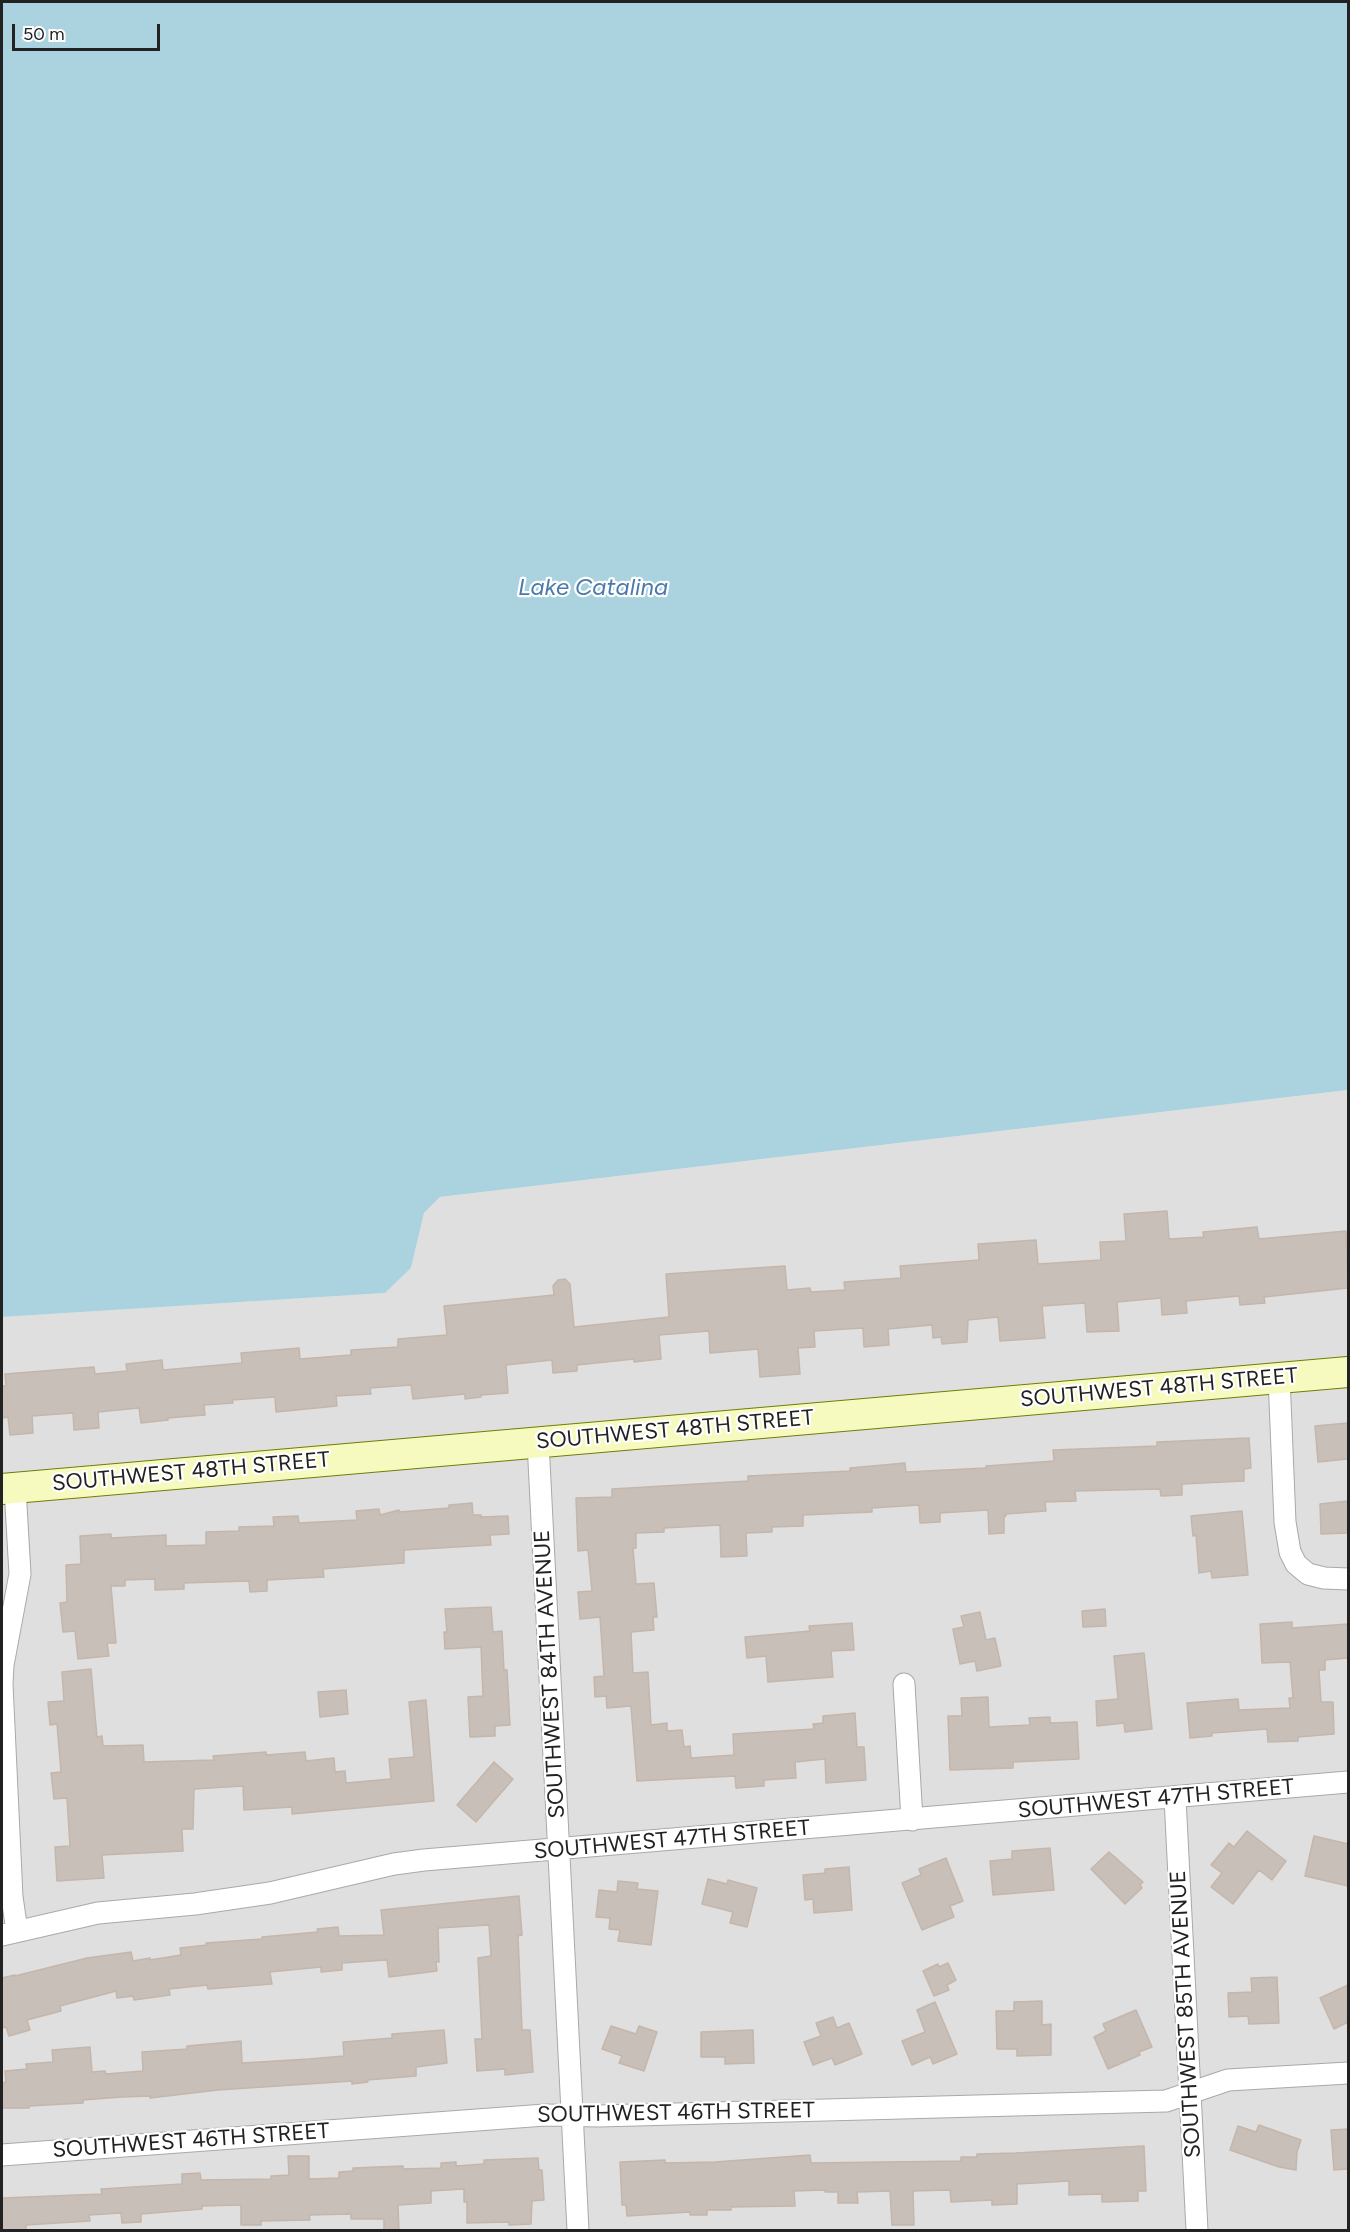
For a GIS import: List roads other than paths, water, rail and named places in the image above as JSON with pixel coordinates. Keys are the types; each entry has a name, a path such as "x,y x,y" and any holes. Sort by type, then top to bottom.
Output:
{"street":[{"name":"SOUTHWEST 48TH STREET","path":"8,1488 1348,1372"},
{"path":"1279,1377 1285,1522 1290,1552 1302,1570 1316,1576 1348,1579"},
{"name":"SOUTHWEST 84TH AVENUE","path":"538,1442 578,2230"},
{"path":"8,1488 20,1574 3,1665 2,1728 12,1897 9,1933"},
{"path":"904,1684 912,1820"},
{"name":"SOUTHWEST 47TH STREET","path":"9,1933 98,1913 261,1895 404,1863 448,1857 559,1850 1348,1782"},
{"name":"SOUTHWEST 85TH AVENUE","path":"1175,1798 1197,2230"},
{"name":"SOUTHWEST 46TH STREET","path":"2,2155 545,2115 1166,2101 1228,2080 1348,2073"}],"water":[{"name":"Lake Catalina","path":"2,2 1348,2 1348,1090 440,1197 424,1213 411,1268 385,1293 2,1317"}]}
